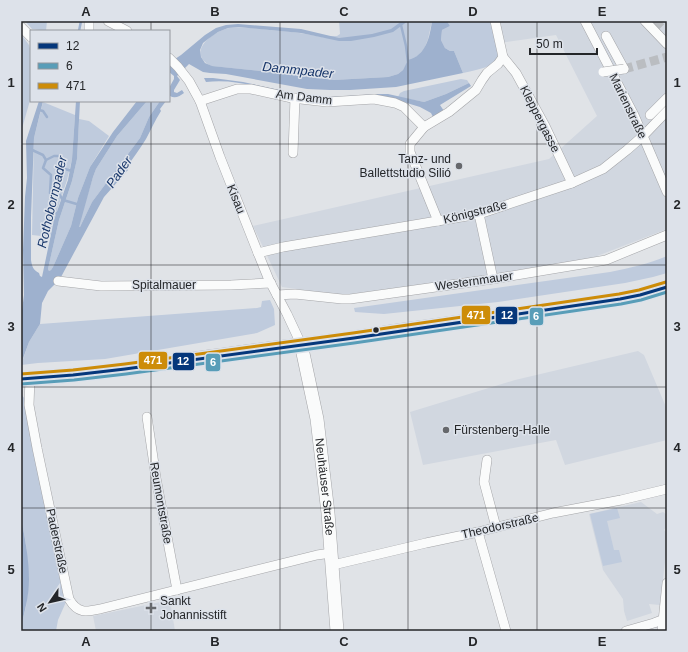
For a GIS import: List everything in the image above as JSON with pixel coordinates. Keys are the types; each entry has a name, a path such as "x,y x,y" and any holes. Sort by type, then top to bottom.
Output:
{"main road":[{"path":"25,379 107,372 371,335 620,299 667,287"},
{"name":"Neuhäuser Straße","path":"301,344 317,419 328,513 337,631"}],"street":[{"path":"108,21 125,30"},
{"path":"438,221 410,152 410,144 424,127 449,112 476,90 488,72 498,64 503,57 495,21"},
{"name":"Marienstraße","path":"585,21 634,115 667,192"},
{"path":"645,21 654,28 667,44"},
{"path":"21,27 30,36"},
{"name":"Marienstraße","path":"603,72 624,69 606,36"},
{"name":"Kleppergasse","path":"503,57 516,72 545,126 572,183"},
{"name":"Kisau","path":"170,59 193,87 200,101 220,157 258,253 301,344"},
{"name":"Am Damm","path":"200,101 237,89 251,89 295,98 327,102 374,99 395,103 404,107 424,127"},
{"path":"293,153 295,98"},
{"path":"650,115 667,98"},
{"name":"Königstraße","path":"258,253 290,246 479,214 572,183 603,169 643,136 667,111"},
{"path":"479,214 493,279"},
{"name":"Westernmauer","path":"277,295 295,294 342,300 493,279 606,260 667,234"},
{"name":"Spitalmauer","path":"58,281 101,286 231,285 271,283"},
{"name":"Paderstraße","path":"25,379 37,448 69,599 71,603 79,610 86,612 317,555 332,559"},
{"name":"Reumontstraße","path":"147,417 156,478 177,590"},
{"path":"487,460 484,482 496,527"},
{"name":"Theodorstraße","path":"332,559 426,543 478,532 553,513 621,500 667,489"},
{"path":"478,532 506,631"},
{"path":"662,631 665,619 667,583"},
{"path":"626,631 665,619"}],"shaded area":[{"path":"25,21 47,21 46,30 32,29"},
{"path":"339,21 432,21 425,47 419,55 406,65 398,74 388,77 334,80 211,66 204,61 201,55 201,49 209,38 222,30 229,28 246,27 309,34 326,38 340,34"},
{"path":"447,21 492,21 498,45 495,62 484,68 463,73 454,51 450,51 445,48 441,40 442,30 450,26"},
{"path":"497,21 667,21 667,229 592,258 485,276 343,295 282,287 253,226 549,159 597,116 556,35 500,43"},
{"path":"21,34 30,48 30,100 21,132"},
{"path":"461,79 467,80 469,83 424,102 398,97 400,93 404,91"},
{"path":"43,102 75,115 72,159 50,237 32,235 34,138"},
{"path":"146,102 159,102 149,117 140,138 92,202 80,227 78,227 96,169 117,136"},
{"path":"79,119 89,121 109,136 90,167 78,198 71,226 53,267 49,271 48,269 59,220 72,181 77,159"},
{"path":"667,256 667,273 625,283 498,302 384,314 355,312 354,308 610,272 646,264"},
{"path":"270,300 274,309 275,325 257,333 105,359 21,365 29,342 40,324 257,308 261,307 262,301"},
{"path":"638,351 644,355 666,407 667,440 565,465 556,440 423,465 410,412 515,380"},
{"path":"21,394 25,399 66,602 58,620 56,631 21,631 29,581 26,544 21,518"},
{"path":"641,502 657,514 663,512 667,515 667,526 664,530 667,533 667,545 660,605 649,604 652,613 627,621 623,599 603,570 589,514"},
{"path":"617,508 620,518 607,521 614,550 619,550 622,562 603,566 590,514"},
{"name":"Sankt Johannisstift","path":"170,600 175,631 96,631 93,616"}],"water":[{"path":"402,21 408,21 393,32 351,41 339,41 301,33 239,27 228,28 218,32 203,43 200,50 201,57 205,63 212,66 334,80 388,77 398,74 403,70 408,60 414,58 423,50 430,33 432,21 447,21 450,26 442,30 441,40 445,48 450,51 454,51 463,73 396,87 330,90 307,89 226,74 203,72 189,64 177,76 180,80 174,90 174,92 177,93 182,90 184,93 176,97 170,96 170,86 174,76 170,73 170,62 216,28 238,24 301,29 339,38 372,34 391,29"},
{"path":"204,78 243,82 300,95 323,97 323,99 301,97 241,83 218,81 206,82"},
{"path":"469,83 471,86 440,105 444,111 433,117 431,113 420,107 387,97 378,96 331,99 331,97 388,94 424,102"},
{"name":"Pader","path":"39,102 43,102 34,138 31,217 32,266 42,277 54,220 68,180 72,159 76,102 80,102 77,159 72,181 59,220 48,269 49,271 53,267 71,226 78,198 90,167 113,132 136,102 146,102 117,136 96,169 79,227 92,202 140,138 149,117 159,102 165,102 160,109 161,111 146,139 126,168 128,170 104,197 61,277 59,277 56,283 48,291 42,303 40,324 29,342 21,364 21,318 24,295 23,250 27,178 26,141"},
{"path":"21,518 28,556 29,586 21,626"}],"waterway":[{"name":"Rothobornpader","path":"79,30 81,21"},
{"path":"401,25 408,62"},
{"path":"39,110 43,111 47,117"},
{"path":"30,149 43,155 46,160 43,168 51,175 50,193 59,194 63,200 80,205"},
{"path":"46,160 54,156 59,156"},
{"name":"Rothobornpader","path":"65,169 72,171"},
{"path":"47,214 58,213"}],"tunnel":[{"path":"656,26 661,21"},
{"path":"624,69 667,57"}],"transit line":[{"name":"471","path":"21,374 125,364 353,333 619,294 666,282"},
{"name":"12","path":"21,379 125,369 354,338 620,299 667,287"},
{"name":"6","path":"21,384 126,374 354,343 621,304 667,292"}],"place":[{"name":"Tanz- und Ballettstudio Silió","path":"459,166"},
{"name":"Fürstenberg-Halle","path":"446,430"},
{"name":"Sankt Johannisstift","path":"151,608"}],"water label":[{"name":"Dammpader","path":"298,70"}]}
